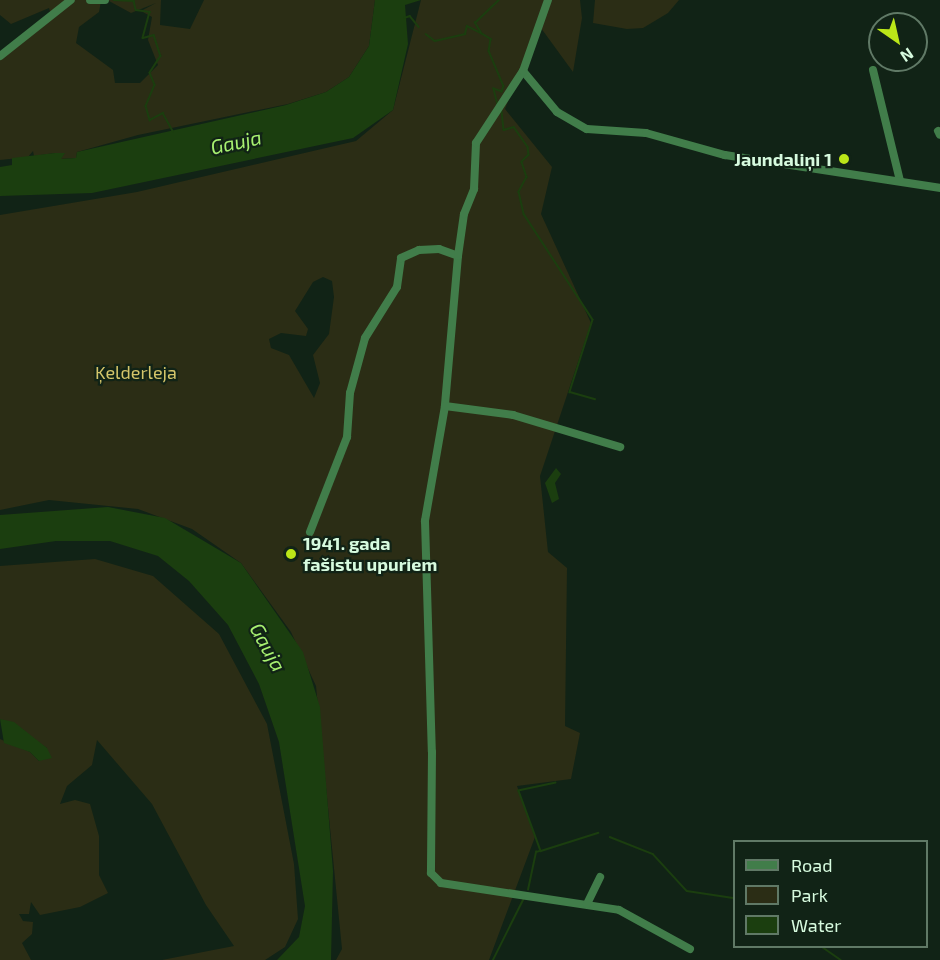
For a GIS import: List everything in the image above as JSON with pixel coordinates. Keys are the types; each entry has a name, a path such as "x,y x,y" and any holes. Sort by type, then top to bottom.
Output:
{"street":[{"path":"0,56 70,0"},
{"path":"90,0 105,0"},
{"path":"548,0 523,71 476,143 474,189 464,214 458,256 445,406 425,521 432,752 431,873 441,883 619,910 690,949"},
{"path":"523,71 557,112 587,129 646,133 725,155 940,188"},
{"path":"873,72 900,181"},
{"path":"310,532 347,437 350,393 365,338 397,287 401,258 419,250 439,249 458,256"},
{"path":"445,406 513,415 620,447"},
{"path":"587,904 600,877"}],"green space":[{"path":"0,0 161,0 160,25 190,29 204,0 375,0 369,46 349,77 326,92 288,104 138,135 77,152 76,158 60,159 64,153 34,156 33,151 28,157 0,160 0,60 52,18 49,8 11,24 0,15","holes":["101,1 109,1 131,13 156,3 141,11 152,17 148,40 158,65 140,83 115,83 113,70 76,43 79,27 99,12"]},
{"name":"Ķelderleja","path":"421,0 580,0 582,18 573,72 538,24 505,109 552,167 541,214 591,323 540,476 548,552 567,568 565,726 580,733 571,779 517,786 535,837 489,960 336,960 342,949 316,686 291,632 241,563 192,529 138,509 49,500 0,510 0,215 137,192 356,141 393,110","holes":["323,277 332,281 334,297 329,334 313,355 320,383 314,398 289,355 271,348 269,339 281,333 306,336 308,329 295,311 313,282"]},
{"path":"595,0 679,0 668,13 643,28 627,29 593,23"},
{"path":"95,559 153,576 219,634 267,724 294,864 298,919 285,947 265,960 162,960 234,946 206,905 152,804 97,740 92,765 67,786 60,804 75,800 90,804 99,836 99,875 108,893 80,907 40,915 31,902 29,914 19,914 23,921 33,922 32,934 22,943 31,960 0,960 0,739 30,752 39,761 47,748 0,719 0,566"}],"water":[{"name":"Gauja","path":"375,0 421,0 405,5 408,44 393,110 353,138 92,193 0,196 0,167 12,165 12,158 65,153 61,159 76,158 77,152 286,105 326,92 349,77 369,46"},
{"path":"556,468 561,474 555,483 559,499 552,503 545,483"},
{"name":"Gauja","path":"108,507 165,518 241,563 303,652 320,707 333,871 331,960 277,960 299,937 305,906 279,742 259,684 228,625 189,581 158,556 110,541 56,541 0,549 0,515"},
{"path":"0,719 14,722 47,748 52,758 39,761 30,752 4,743"}],"waterway":[{"path":"114,0 134,1 136,10 150,12 143,38 154,35 161,56 150,73 155,85 146,106 150,120 163,113 173,131"},
{"path":"426,34 435,41 465,34 467,26 481,33 475,23 499,0"},
{"path":"404,18 410,16 419,27"},
{"path":"481,33 491,39 489,51 504,86 502,92 494,89 498,105"},
{"path":"502,111 504,130 514,127 528,147 529,155 522,162 527,177 519,192 524,214 593,320 570,392 595,399"},
{"path":"556,783 519,791 541,851 598,833"},
{"path":"610,837 653,854 687,891 733,898"},
{"path":"528,890 536,852 540,851"},
{"path":"493,960 524,898"},
{"path":"824,948 841,960"}],"place":[{"name":"Jaundaliņi 1","path":"844,159"},
{"name":"1941. gada fašistu upuriem","path":"291,554"}]}
